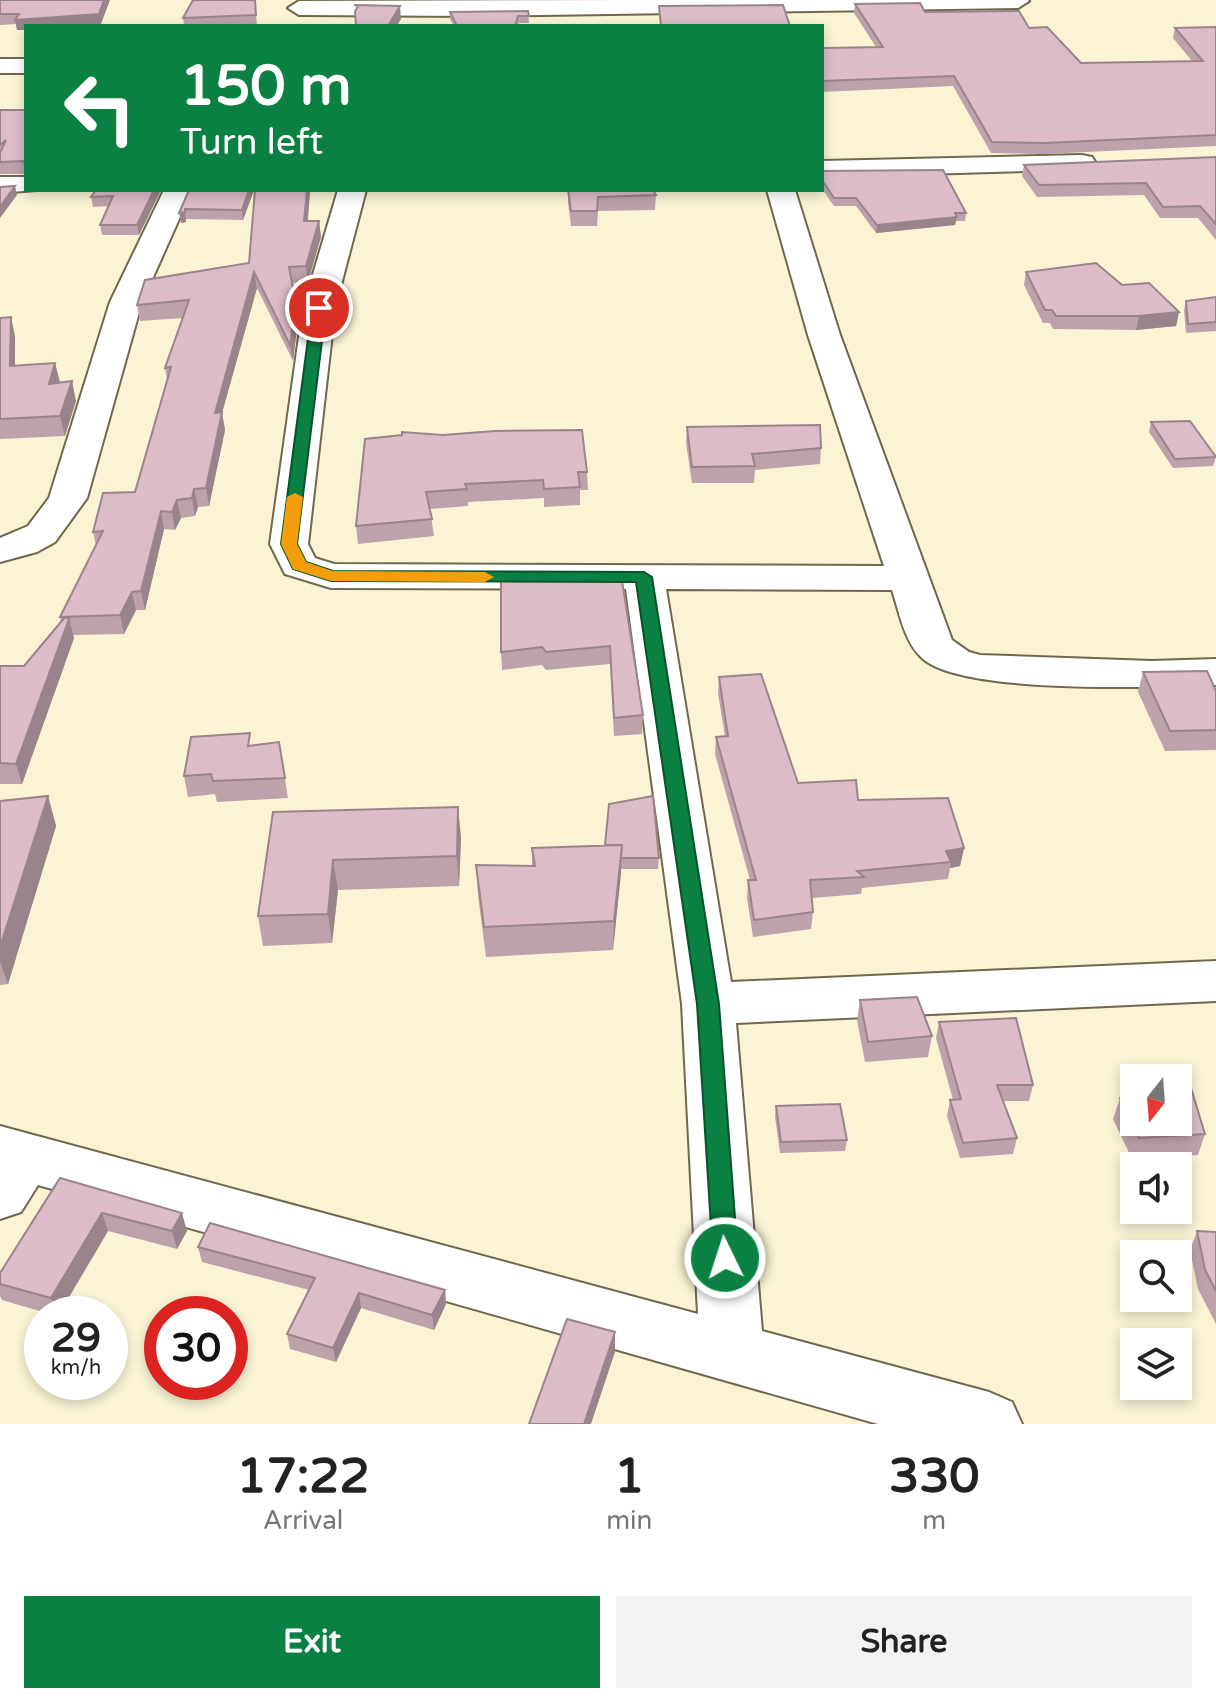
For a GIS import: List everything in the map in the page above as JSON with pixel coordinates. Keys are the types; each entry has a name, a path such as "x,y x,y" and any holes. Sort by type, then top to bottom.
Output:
{"street":[{"path":"301,11 1018,1"},
{"path":"0,66 24,66"},
{"path":"824,169 1106,162"},
{"path":"0,185 24,185"},
{"path":"0,550 21,547 53,526 68,498 126,302 177,192"},
{"path":"351,192 319,308 289,544 299,566 331,576 906,578"},
{"path":"782,192 824,335 906,578 935,648 955,662 1003,670 1152,674 1216,672"},
{"path":"644,577 708,1004 732,1353"},
{"path":"708,1004 1216,981"},
{"path":"8,1167 732,1353 989,1424"}],"building":[{"path":"0,0 104,0 99,14 15,20 19,14 0,14"},
{"path":"193,0 255,0 256,15 183,18"},
{"path":"920,3 925,12 1019,11 1029,28 1047,27 1081,63 1203,61 1175,28 1216,27 1216,135 1045,143 992,142 954,76 824,81 824,48 883,47 855,4"},
{"path":"354,5 400,6 389,24 356,24 358,6"},
{"path":"783,5 789,24 661,24 659,6"},
{"path":"528,11 529,16 518,16 516,24 456,24 450,12"},
{"path":"0,110 24,110 24,163 0,162 6,140 0,145"},
{"path":"1216,157 1216,224 1200,206 1163,207 1146,183 1039,185 1024,165"},
{"path":"943,170 966,213 955,213 957,217 877,225 856,198 834,198 824,183 824,171"},
{"path":"15,186 0,207 0,187"},
{"path":"95,192 153,192 137,225 100,225 113,196 91,197"},
{"path":"188,192 248,192 242,210 185,209 185,212 179,213"},
{"path":"255,192 307,192 304,221 319,221 306,266 289,267 296,303 290,345 254,272 215,413 222,412 206,488 194,489 192,498 177,500 172,512 161,511 141,591 132,592 120,615 60,617 103,531 93,532 103,493 135,492 171,367 165,368 189,300 137,305 145,280 249,263"},
{"path":"568,192 654,192 656,195 598,197 597,211 571,211"},
{"path":"1096,263 1122,285 1149,283 1179,312 1139,316 1056,316 1052,310 1045,310 1026,272"},
{"path":"1216,297 1216,322 1188,324 1186,301"},
{"path":"11,317 10,366 55,363 49,384 72,381 60,416 0,419 0,318"},
{"path":"1190,421 1216,457 1175,459 1151,422"},
{"path":"820,425 821,448 752,454 755,466 692,467 687,427"},
{"path":"582,430 587,472 578,472 580,487 544,489 543,480 465,484 467,489 426,492 432,519 356,526 365,439 402,435 402,432 443,435"},
{"path":"501,574 621,574 643,715 614,718 610,646 546,652 542,647 501,652"},
{"path":"65,617 69,619 16,764 0,763 0,666 24,666"},
{"path":"1207,671 1216,691 1216,730 1170,731 1143,672"},
{"path":"761,674 798,783 856,780 858,800 948,798 964,848 946,851 951,862 857,871 864,877 810,880 813,912 754,920 748,880 756,880 716,737 728,736 719,677"},
{"path":"250,733 248,746 279,742 285,778 213,781 211,774 184,776 191,737"},
{"path":"48,796 0,947 0,801"},
{"path":"653,796 659,858 621,858 622,845 605,845 609,804"},
{"path":"458,807 457,856 333,860 328,914 258,916 273,812"},
{"path":"622,845 614,921 484,927 476,865 535,866 532,848"},
{"path":"917,997 932,1036 868,1042 860,1000"},
{"path":"1016,1018 1033,1085 997,1085 1017,1138 963,1143 950,1100 961,1099 939,1022"},
{"path":"1192,1091 1205,1134 1192,1135"},
{"path":"840,1104 847,1140 781,1142 776,1106"},
{"path":"60,1178 182,1213 172,1231 102,1213 52,1296 0,1284 0,1273"},
{"path":"210,1223 445,1290 432,1315 359,1293 333,1348 287,1334 315,1278 198,1247"},
{"path":"1197,1231 1216,1232 1216,1291 1205,1270"},
{"path":"567,1319 615,1332 584,1424 529,1424"}],"slow traffic":[{"path":"295,497 289,544 299,566 331,576 485,577"}],"route":[{"path":"319,308 289,544 299,566 331,576 644,577 708,1004 725,1258"}]}
